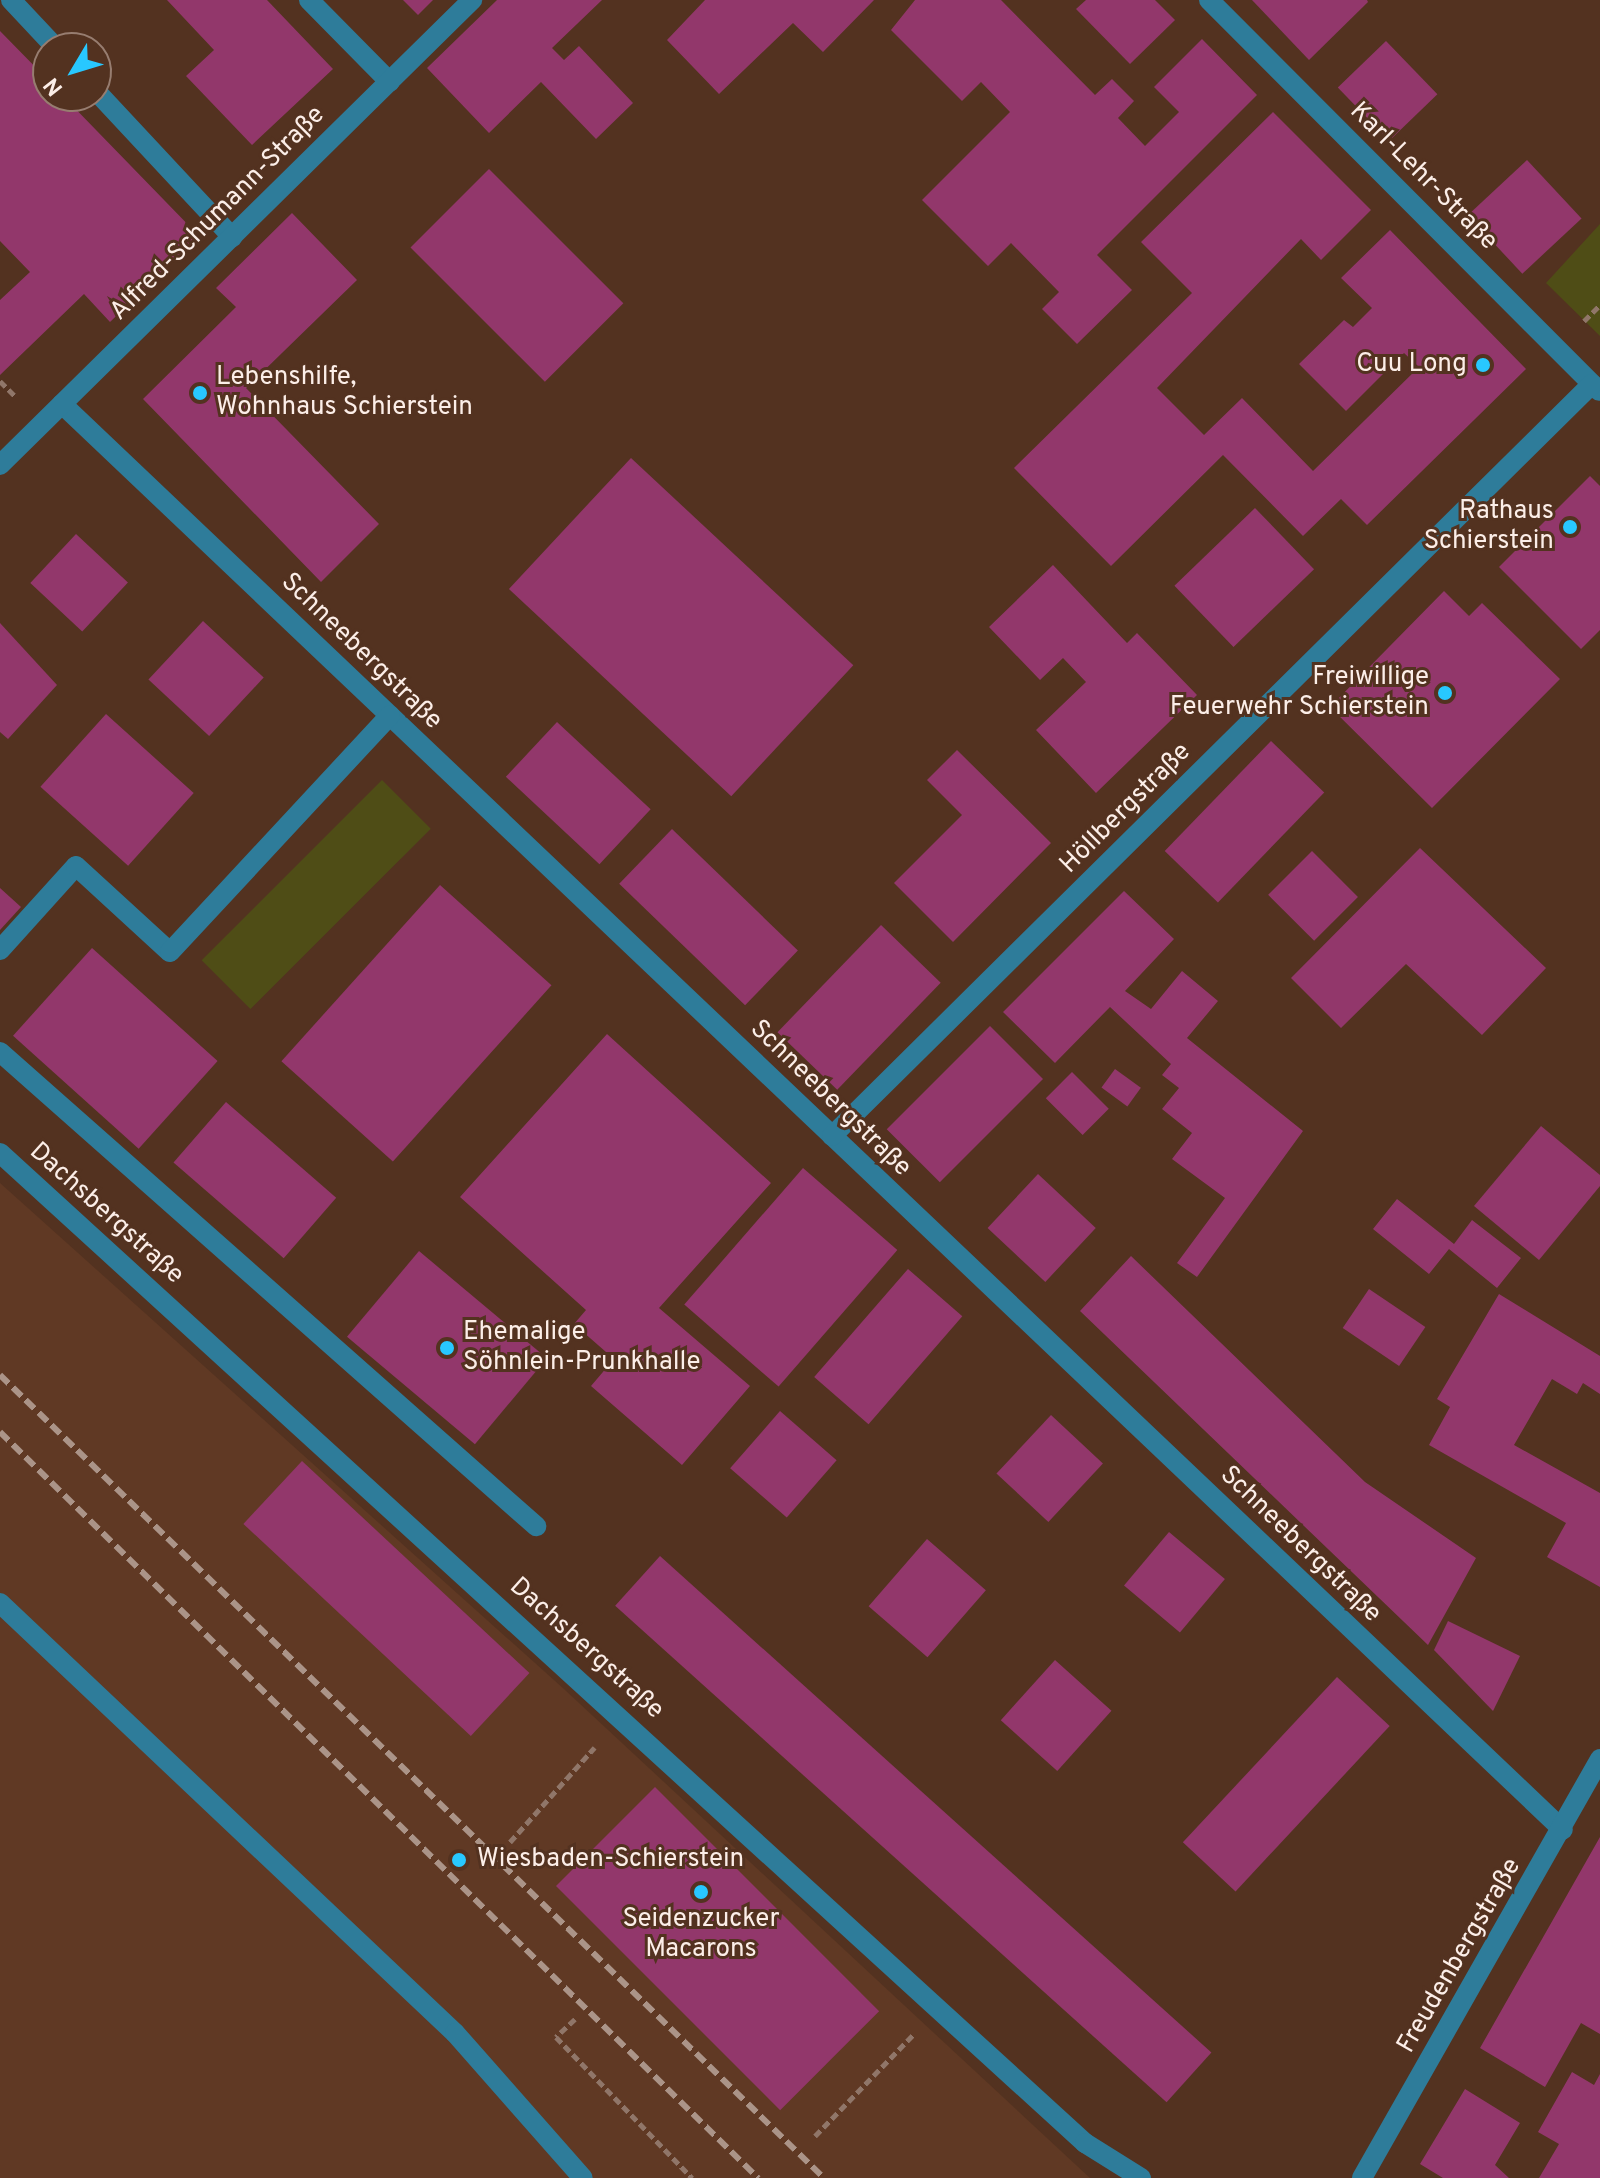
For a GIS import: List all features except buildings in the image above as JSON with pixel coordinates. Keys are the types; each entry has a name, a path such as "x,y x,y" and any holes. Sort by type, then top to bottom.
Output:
{"street":[{"path":"11,0 41,32"},
{"path":"309,0 390,82"},
{"name":"Alfred-Schumann-Straße","path":"0,465 472,0"},
{"name":"Karl-Lehr-Straße","path":"1209,0 1596,388"},
{"path":"112,108 232,237"},
{"name":"Höllbergstraße","path":"832,1136 1596,388"},
{"name":"Schneebergstraße","path":"62,404 1563,1830"},
{"path":"0,950 76,866 170,952 390,715"},
{"path":"0,1052 536,1526"},
{"name":"Dachsbergstraße","path":"0,1153 622,1717 1085,2143 1141,2178"},
{"path":"0,1603 455,2033 583,2178"},
{"name":"Freudenbergstraße","path":"1362,2178 1563,1830 1600,1759"}],"path":[{"path":"1575,330 1600,305"},
{"path":"510,1842 622,1717"},
{"path":"815,2136 938,2008"},
{"path":"575,2019 556,2037 692,2178"}],"shaded area":[{"path":"1600,224 1600,336 1546,283"},
{"path":"382,780 431,829 250,1009 202,960"},
{"path":"0,1183 565,1690 1090,2178 0,2178"}],"railway":[{"path":"0,1375 824,2178"},
{"path":"0,1432 758,2178"}],"place":[{"name":"Cuu Long","path":"1483,365"},
{"name":"Lebenshilfe, Wohnhaus Schierstein","path":"200,393"},
{"name":"Rathaus Schierstein","path":"1570,527"},
{"name":"Freiwillige Feuerwehr Schierstein","path":"1445,693"},
{"name":"Ehemalige Söhnlein-Prunkhalle","path":"447,1348"},
{"name":"Wiesbaden-Schierstein","path":"459,1860"},
{"name":"Seidenzucker Macarons","path":"701,1892"}]}
